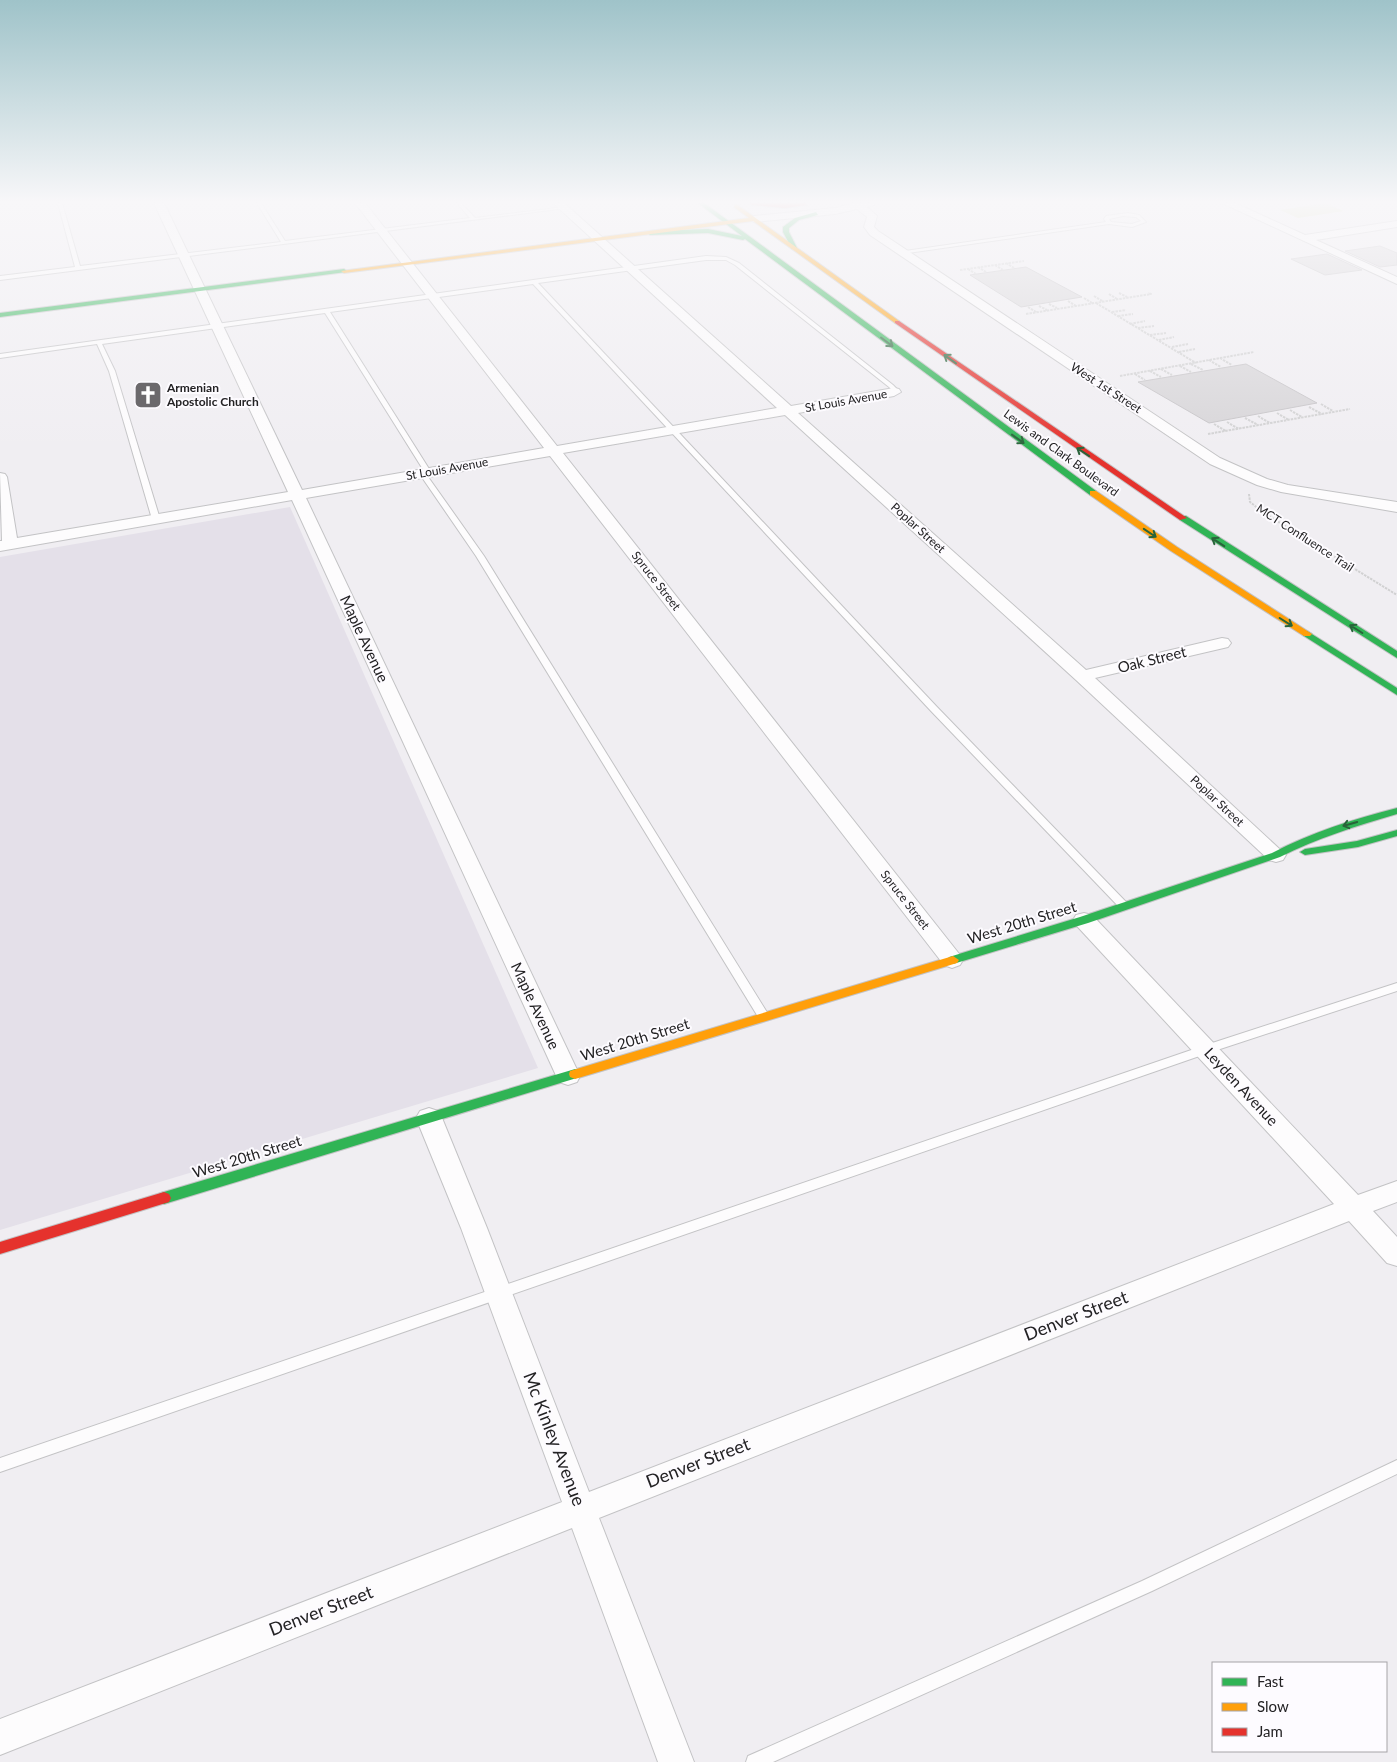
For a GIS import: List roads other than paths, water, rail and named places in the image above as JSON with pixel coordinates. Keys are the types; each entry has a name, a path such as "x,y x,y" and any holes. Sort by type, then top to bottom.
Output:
{"main road":[{"path":"0,315 230,285"},
{"name":"Lewis and Clark Boulevard","path":"811,285 1088,490 1222,581 1397,692"},
{"name":"Lewis and Clark Boulevard","path":"847,285 1083,452 1202,531 1397,655"},
{"name":"West 20th Street","path":"0,1248 1084,920 1276,855 1300,841 1323,832 1397,811"},
{"name":"West 20th Street","path":"1276,855 1326,850 1397,833"}],"street":[{"name":"Maple Avenue","path":"199,285 568,1076"},
{"name":"Spruce Street","path":"425,285 952,960"},
{"name":"Poplar Street","path":"649,285 1082,676 1276,855"},
{"name":"West 1st Street","path":"951,285 1215,461 1262,482 1314,495 1397,507"},
{"name":"St Louis Avenue","path":"5,545 894,392"},
{"path":"0,477 5,545"},
{"name":"Oak Street","path":"1082,676 1222,643"},
{"name":"Leyden Avenue","path":"1084,920 1207,1049 1397,1255"},
{"name":"Mc Kinley Avenue","path":"428,1118 499,1293 676,1762"},
{"name":"Denver Street","path":"0,1737 1397,1191"}],"lane":[{"path":"0,356 518,285"},
{"path":"537,285 934,709 1124,906"},
{"path":"764,285 891,386 895,390 894,392"},
{"path":"326,312 425,473 480,556 764,1017"},
{"path":"99,343 112,372 156,519"},
{"path":"0,1465 1207,1049 1397,987"},
{"path":"754,1762 1147,1586 1397,1467"}],"place":[{"name":"Armenian Apostolic Church","path":"148,395"}]}
